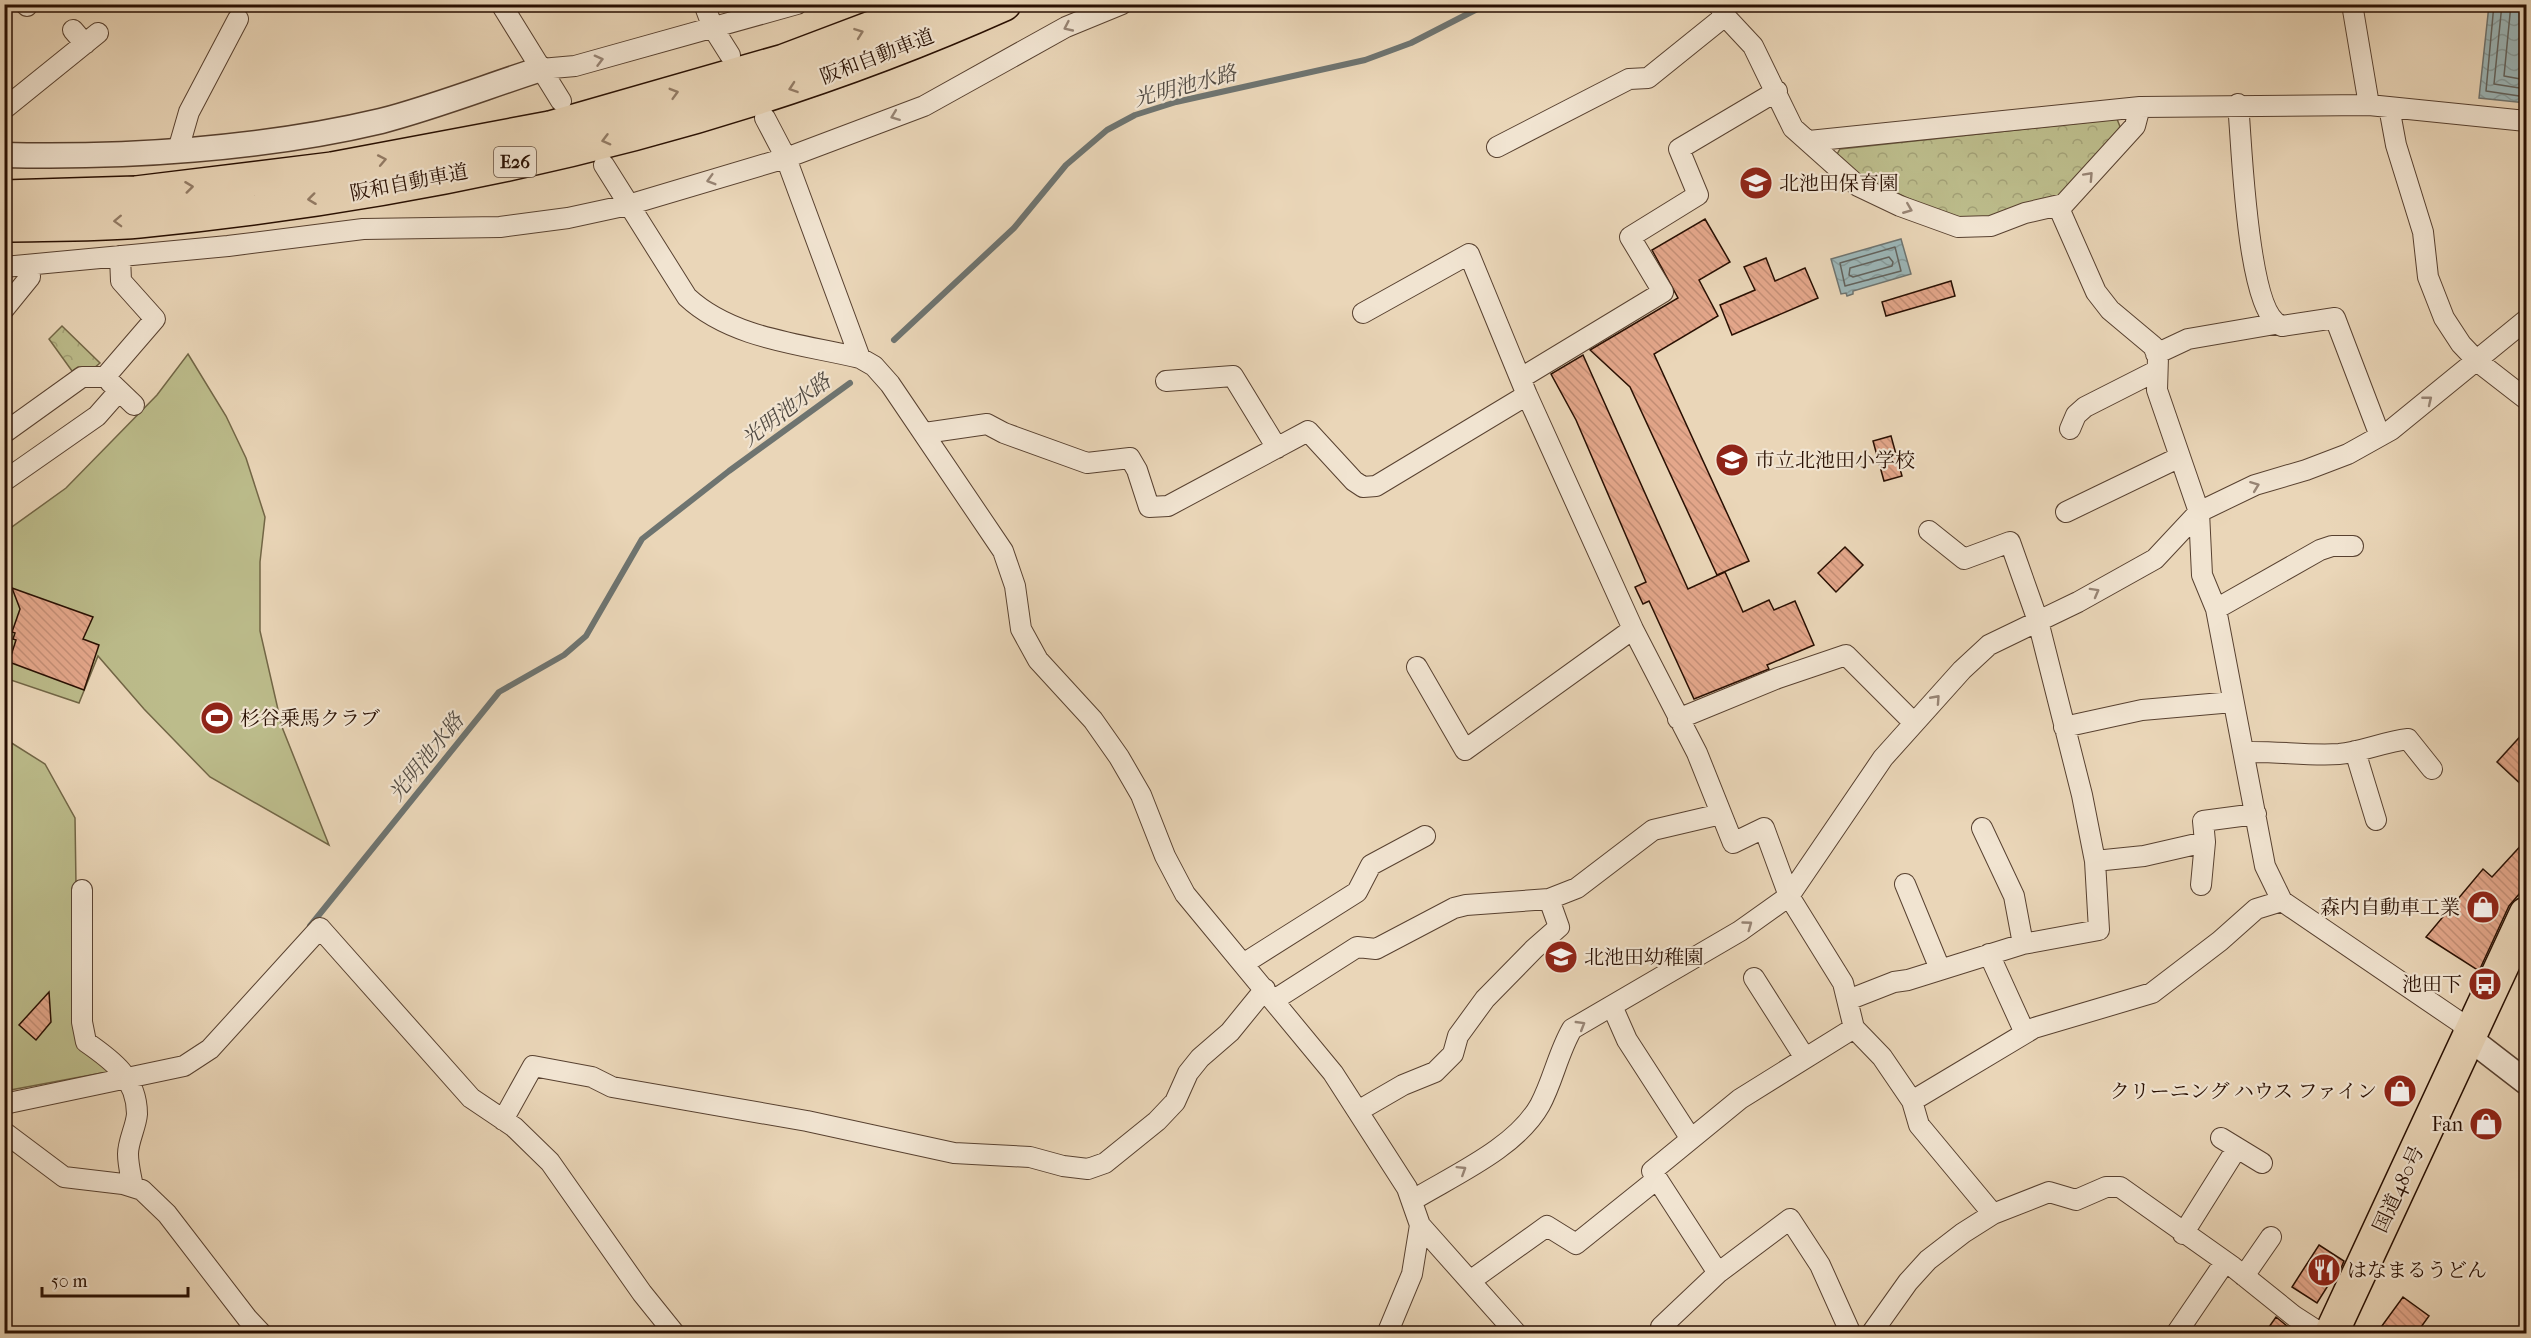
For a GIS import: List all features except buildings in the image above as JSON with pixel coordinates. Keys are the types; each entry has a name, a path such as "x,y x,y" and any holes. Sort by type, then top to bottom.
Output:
{"highway":[{"name":"阪和自動車道","path":"4,197 136,193 332,169 550,128 784,61 935,4"},
{"name":"阪和自動車道","path":"4,225 137,221 336,196 554,155 790,89 950,28 1004,4"},
{"name":"国道480号","path":"2331,1334 2526,914"}],"street":[{"path":"501,4 561,101"},
{"path":"704,4 713,28 730,55"},
{"path":"4,155 82,157 178,150 307,135 382,120 541,69 575,66 797,4"},
{"path":"4,267 228,246 363,229 500,227 568,218 628,205 786,158 924,106 1066,27 1122,4"},
{"path":"2352,4 2379,106 2396,145 2423,231 2428,277 2444,318 2461,344 2477,361 2526,399"},
{"path":"1497,147 1629,80 1648,78 1722,10 1754,46 1794,128 1858,186 1900,206 1958,227 1991,226 2025,213 2064,204 2135,126 2140,107"},
{"path":"178,150 189,112 238,19"},
{"path":"4,109 30,75 85,36"},
{"path":"925,433 987,424 1004,433 1087,463 1130,458 1137,470 1149,507 1168,506 1308,431 1354,481 1364,487 1376,486 1663,292 1630,237 1698,195 1679,149 1777,90"},
{"path":"2238,104 2251,257 2269,315 2275,324"},
{"path":"1809,141 2140,107 2238,104 2379,106 2526,121"},
{"path":"765,118 786,158 860,358"},
{"path":"604,165 687,297 704,313 736,329 860,358 874,366 890,384 925,433 1003,551 1016,586 1021,629 1038,660 1093,720 1119,757 1141,795 1165,856 1185,894 1333,1073 1413,1200 1420,1225 1412,1274 1387,1334"},
{"path":"2058,206 2096,292 2110,310 2153,346 2157,390 2199,512 2202,575 2216,609 2265,866 2282,901 2461,1023 2469,1038 2526,1083"},
{"path":"1364,313 1469,254 1524,386 1633,629 1697,753 1733,843 1764,828 1789,896 1843,983 1854,1028 1882,1057 1912,1101 1920,1125 1993,1214"},
{"path":"105,377 155,319 121,281 120,256"},
{"path":"4,309 30,277 30,265"},
{"path":"2070,429 2076,415 2085,407 2156,363 2188,339 2275,324 2282,326 2335,318 2380,436"},
{"path":"1413,1200 1511,1140 1531,1119 1541,1103 1561,1048 1572,1029 1740,931 1789,896 1882,758 1962,670 1989,645 2155,559 2199,512 2255,485 2306,470 2348,454 2380,436 2526,320"},
{"path":"1166,381 1233,376 1277,448"},
{"path":"4,433 82,377 105,377 134,405"},
{"path":"4,481 97,416 119,391"},
{"path":"2066,512 2180,457"},
{"path":"1848,1000 1894,982 1908,980 2023,944 2099,930 2095,861 2082,795 2038,621 2010,542 1964,559 1929,531"},
{"path":"2216,609 2320,550 2332,546 2353,546"},
{"path":"1417,667 1465,750 1633,629"},
{"path":"1678,719 1779,678 1846,655 1914,723"},
{"path":"2064,727 2142,710 2233,702"},
{"path":"2245,752 2277,750 2337,754 2355,751 2383,741 2408,739 2432,769"},
{"path":"2355,751 2376,820"},
{"path":"503,1120 533,1066 592,1077 612,1087 807,1121 954,1153 1030,1157 1063,1166 1088,1168 1105,1163 1157,1121 1175,1102 1188,1074 1200,1058 1270,994 1358,947 1376,949 1454,908 1466,905 1549,899 1577,888 1653,830 1721,814"},
{"path":"2201,885 2205,843 2203,821 2256,814"},
{"path":"1982,828 2014,896 2023,944"},
{"path":"1243,964 1357,892 1371,865 1425,836"},
{"path":"2095,861 2144,856 2205,843"},
{"path":"1905,884 1940,969"},
{"path":"82,890 82,1022 86,1042 115,1062 128,1079 137,1114 128,1153 133,1187"},
{"path":"1358,1111 1403,1085 1435,1072 1453,1054 1458,1036 1485,999 1559,927 1549,899"},
{"path":"1912,1101 2034,1028 2152,993 2220,941 2256,909 2282,901"},
{"path":"4,1104 184,1066 210,1049 320,928 471,1098 514,1126 550,1162 642,1293 675,1334"},
{"path":"1989,954 2025,1033"},
{"path":"1754,978 1805,1058"},
{"path":"1612,1006 1627,1040 1691,1140"},
{"path":"1718,1273 1652,1171 1740,1099 1854,1028"},
{"path":"4,1132 64,1177 142,1190 167,1214 247,1318 262,1334"},
{"path":"2183,1234 2229,1143 2262,1163"},
{"path":"1470,1281 1547,1226 1576,1244 1657,1179"},
{"path":"1871,1334 1908,1282 1928,1260 1993,1214 2049,1192 2076,1200 2106,1187 2120,1187 2244,1276 2294,1316 2322,1334"},
{"path":"1662,1334 1661,1327 1718,1273 1790,1220 1820,1265 1851,1334"},
{"path":"1420,1225 1518,1334"},
{"path":"2244,1276 2271,1237"},
{"path":"2176,1334 2225,1262"}],"green space":[{"path":"2117,119 2121,129 2060,195 1982,221 1955,220 1866,179 1836,156 1840,149"},
{"path":"62,326 100,363 94,368 78,367 72,371 49,339"},
{"name":"杉谷乗馬クラブ","path":"188,354 226,416 246,458 265,517 260,562 260,631 282,727 329,845 210,777 144,709 98,656 79,703 8,679 10,742 45,764 75,818 78,1019 107,1067 107,1072 5,1091 5,532 66,488 157,395"}],"water":[{"path":"2489,5 2526,5 2526,103 2479,98"},
{"path":"1901,239 1911,274 1853,291 1853,294 1847,296 1846,293 1841,294 1831,259"}],"waterway":[{"name":"光明池水路","path":"894,340 1014,228 1066,165 1107,130 1135,115 1176,102 1365,60 1411,43 1487,4"},
{"name":"光明池水路","path":"310,926 499,692 564,655 586,636 642,539 729,471 850,383"}],"place":[{"name":"北池田保育園","path":"1756,183"},
{"name":"市立北池田小学校","path":"1732,460"},
{"name":"杉谷乗馬クラブ","path":"217,718"},
{"name":"森内自動車工業","path":"2483,907"},
{"name":"北池田幼稚園","path":"1561,957"},
{"name":"池田下","path":"2485,984"},
{"name":"クリーニング ハウス ファイン","path":"2400,1091"},
{"name":"Fan","path":"2486,1124"},
{"name":"はなまるうどん","path":"2324,1270"}]}
